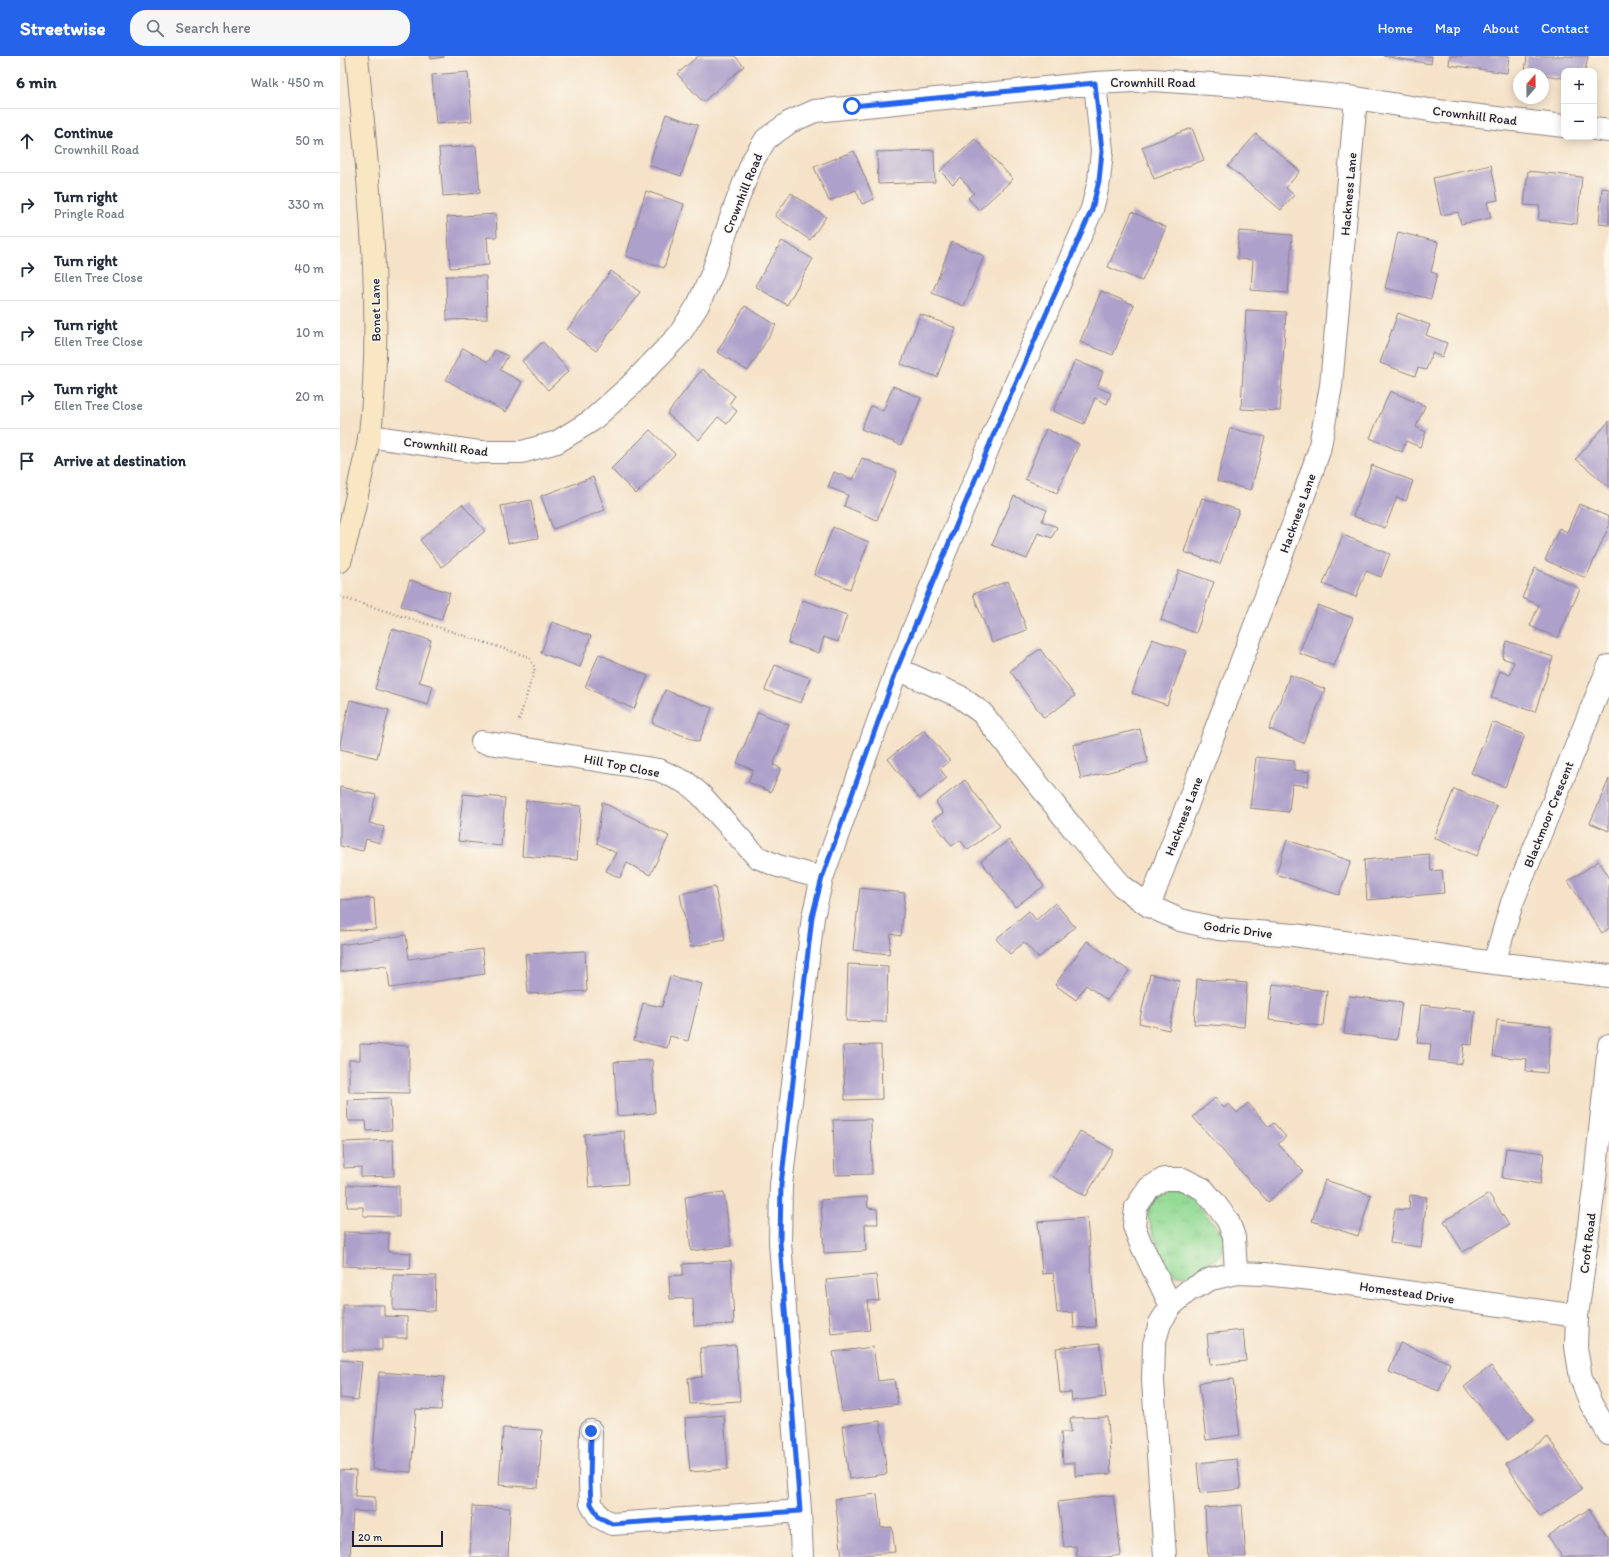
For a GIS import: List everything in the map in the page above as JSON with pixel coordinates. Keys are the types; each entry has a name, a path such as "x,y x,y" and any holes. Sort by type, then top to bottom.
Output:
{"main road":[{"name":"Bonet Lane","path":"340,561 350,531 369,436 375,367 376,304 357,56"}],"street":[{"name":"Crownhill Road","path":"369,436 479,452 522,452 558,442 591,421 629,387 678,335 698,305 712,274 734,209 753,160 766,139 790,122 815,111 1095,83 1153,80 1185,81 1356,98 1429,110 1561,126"},
{"path":"802,1557 800,1511 780,1242 781,1185 812,917 822,878 897,669 998,424 1092,209 1099,181 1102,151 1095,83"},
{"name":"Hackness Lane","path":"1149,906 1299,509 1319,451 1330,386 1356,98"},
{"path":"1597,129 1609,131"},
{"name":"Blackmoor Crescent","path":"1494,963 1512,903 1609,666"},
{"name":"Godric Drive","path":"897,669 959,696 982,713 1107,870 1122,886 1149,906 1180,920 1219,929 1294,935 1494,963 1609,976"},
{"name":"Hill Top Close","path":"482,742 659,770 687,783 702,795 757,857 778,866 822,878"},
{"name":"Croft Road","path":"1609,1045 1594,1188 1577,1316 1576,1348 1581,1378 1590,1404 1609,1434"},
{"path":"1171,1306 1140,1242 1134,1226 1136,1207 1149,1188 1164,1179 1184,1179 1203,1189 1214,1202 1228,1221 1234,1237 1236,1272"},
{"name":"Homestead Drive","path":"1165,1557 1153,1381 1154,1344 1160,1323 1171,1306 1188,1291 1211,1279 1236,1272 1322,1280 1577,1316"},
{"path":"591,1431 591,1504 599,1517 612,1524 800,1511"}],"path":[{"path":"340,597 529,657 535,668 510,746"}],"green space":[{"path":"1177,1190 1191,1196 1223,1234 1226,1244 1222,1254 1196,1273 1185,1276 1173,1274 1163,1264 1148,1217 1148,1208 1154,1197 1166,1191"}],"building":[{"path":"430,56 444,56 444,57 431,59"},
{"path":"698,56 735,56 744,66 703,102 677,74"},
{"path":"1383,56 1432,56 1431,64"},
{"path":"1450,56 1509,56 1507,73 1449,65"},
{"path":"1527,56 1588,56 1586,68 1561,68 1561,78 1549,76 1549,68 1526,68"},
{"path":"468,72 472,121 436,124 432,75"},
{"path":"666,114 698,125 681,176 649,165"},
{"path":"1192,128 1204,160 1154,179 1142,147"},
{"path":"1256,134 1300,171 1286,188 1294,195 1281,210 1228,166"},
{"path":"975,139 1013,179 979,210 968,198 974,193 960,177 953,184 940,171"},
{"path":"476,146 480,193 443,196 439,148"},
{"path":"934,150 935,182 878,184 877,152"},
{"path":"854,151 874,199 862,204 856,190 829,201 814,167"},
{"path":"1491,165 1498,200 1487,202 1491,218 1461,224 1458,212 1441,215 1433,178"},
{"path":"1528,171 1582,177 1577,224 1538,220 1540,206 1524,205"},
{"path":"1602,188 1609,189 1609,225 1599,224"},
{"path":"646,191 684,204 664,268 626,256"},
{"path":"791,193 826,217 810,240 775,216"},
{"path":"1132,212 1166,227 1142,281 1108,267"},
{"path":"496,214 497,237 487,237 489,265 450,268 447,217"},
{"path":"1239,231 1292,235 1288,293 1251,290 1253,260 1237,259"},
{"path":"1398,232 1438,242 1431,272 1437,274 1431,299 1385,288"},
{"path":"782,241 813,259 787,305 755,286"},
{"path":"952,242 984,256 964,306 932,293"},
{"path":"611,271 640,292 596,351 567,330"},
{"path":"446,276 486,276 487,319 447,320"},
{"path":"1101,291 1134,305 1113,355 1080,342"},
{"path":"745,306 776,325 748,371 717,352"},
{"path":"1246,310 1286,312 1280,411 1241,409"},
{"path":"1398,313 1430,325 1426,335 1447,343 1442,357 1432,353 1426,370 1418,368 1415,376 1380,363"},
{"path":"920,314 956,328 937,377 901,364"},
{"path":"543,342 569,371 548,390 522,361"},
{"path":"463,348 488,362 495,350 508,356 500,370 522,382 506,412 446,380"},
{"path":"1075,360 1103,372 1097,387 1111,393 1107,404 1095,398 1084,424 1053,411"},
{"path":"702,369 735,396 729,404 737,411 727,424 718,417 699,440 667,414"},
{"path":"893,386 921,398 901,445 861,429 871,406 883,411"},
{"path":"1390,391 1425,406 1416,427 1426,432 1420,447 1406,441 1402,452 1370,438"},
{"path":"1609,421 1609,487 1576,459"},
{"path":"1230,428 1265,437 1251,490 1217,481"},
{"path":"1046,429 1079,444 1057,493 1025,479"},
{"path":"650,430 675,454 636,494 611,469"},
{"path":"862,458 897,472 877,520 844,506 848,495 828,487 834,472 853,480"},
{"path":"1372,465 1413,481 1406,501 1397,497 1385,528 1353,516"},
{"path":"593,477 605,510 553,529 541,496"},
{"path":"1014,496 1047,510 1042,521 1057,527 1052,538 1038,533 1027,559 992,545"},
{"path":"1202,498 1239,510 1220,564 1184,552"},
{"path":"531,500 538,538 508,543 501,506"},
{"path":"462,504 485,531 442,567 420,540"},
{"path":"1579,504 1609,517 1609,526 1586,578 1545,560 1559,528 1567,532"},
{"path":"833,527 869,542 850,589 814,575"},
{"path":"1343,535 1390,554 1381,577 1366,571 1356,597 1323,584"},
{"path":"1535,568 1580,589 1558,638 1530,626 1539,605 1522,598"},
{"path":"1179,570 1214,582 1196,633 1161,620"},
{"path":"410,580 450,593 441,620 401,606"},
{"path":"1008,581 1027,630 992,643 973,594"},
{"path":"802,600 847,615 838,642 824,637 819,653 788,643"},
{"path":"1318,605 1353,618 1334,666 1299,653"},
{"path":"552,622 591,636 580,667 541,653"},
{"path":"392,629 431,640 419,682 433,686 428,705 375,689"},
{"path":"1152,639 1186,651 1167,705 1132,693"},
{"path":"1507,641 1553,657 1535,712 1491,698 1500,671 1510,675 1514,662 1502,658"},
{"path":"1040,649 1075,696 1044,718 1010,671"},
{"path":"599,654 648,676 634,709 585,687"},
{"path":"775,665 810,678 801,703 765,690"},
{"path":"1290,675 1325,689 1303,743 1269,729"},
{"path":"665,690 712,708 699,742 652,723"},
{"path":"350,700 389,710 377,758 340,749"},
{"path":"758,712 789,725 773,765 781,768 771,792 748,782 753,770 737,763"},
{"path":"1492,722 1525,735 1505,787 1471,773"},
{"path":"1140,729 1148,762 1081,779 1073,745"},
{"path":"924,730 950,761 940,769 947,778 920,799 888,759"},
{"path":"1256,757 1294,761 1294,770 1309,772 1308,786 1292,784 1289,812 1250,808"},
{"path":"1609,779 1609,831 1590,823"},
{"path":"965,780 1000,826 968,850 960,840 952,846 932,820 943,813 936,802"},
{"path":"340,787 376,795 369,823 384,827 380,843 366,839 363,851 340,846"},
{"path":"1454,789 1497,806 1477,856 1434,838"},
{"path":"463,794 505,798 501,846 458,841"},
{"path":"526,801 581,806 577,860 522,856"},
{"path":"602,802 669,836 650,875 627,863 620,878 606,871 616,853 597,843"},
{"path":"1009,840 1044,886 1015,907 981,861"},
{"path":"1287,840 1351,861 1339,895 1276,874"},
{"path":"1429,854 1431,871 1442,870 1444,893 1367,900 1364,860"},
{"path":"1599,861 1609,877 1609,928 1602,933 1568,881"},
{"path":"715,887 725,940 690,947 680,894"},
{"path":"860,888 905,893 901,936 891,934 889,954 853,950"},
{"path":"374,898 376,929 340,931 340,900"},
{"path":"1055,903 1075,927 1038,958 1024,942 1010,954 996,939 1029,911 1036,920"},
{"path":"406,935 409,959 482,949 485,974 390,988 387,965 340,972 340,945"},
{"path":"1087,941 1129,971 1107,1000 1086,985 1076,1000 1055,985"},
{"path":"585,951 587,991 528,994 525,954"},
{"path":"848,964 888,966 886,1022 846,1021"},
{"path":"1150,974 1180,981 1169,1030 1139,1023"},
{"path":"670,976 702,984 688,1041 670,1036 667,1048 634,1040 643,1003 662,1007"},
{"path":"1197,979 1247,983 1244,1027 1194,1024"},
{"path":"1273,984 1327,991 1323,1026 1269,1020"},
{"path":"1349,996 1402,1002 1397,1040 1344,1033"},
{"path":"1421,1005 1475,1011 1472,1045 1464,1044 1462,1064 1429,1060 1431,1044 1417,1043"},
{"path":"1497,1020 1551,1026 1547,1073 1526,1071 1527,1059 1493,1056"},
{"path":"360,1044 409,1046 409,1093 349,1092 349,1060 360,1060"},
{"path":"881,1045 882,1099 845,1100 843,1046"},
{"path":"652,1060 655,1113 617,1116 614,1062"},
{"path":"390,1098 392,1130 367,1131 366,1121 348,1121 347,1100"},
{"path":"1215,1098 1224,1108 1229,1104 1237,1113 1248,1103 1269,1127 1274,1123 1286,1137 1278,1144 1303,1171 1268,1202 1193,1117"},
{"path":"871,1119 872,1174 835,1175 833,1120"},
{"path":"624,1131 628,1184 589,1187 584,1134"},
{"path":"1080,1131 1113,1150 1086,1196 1053,1177"},
{"path":"393,1140 394,1176 361,1177 361,1167 344,1168 343,1142"},
{"path":"1506,1148 1544,1153 1540,1184 1502,1178"},
{"path":"1325,1180 1371,1195 1358,1236 1312,1221"},
{"path":"348,1185 399,1186 399,1217 363,1216 363,1207 347,1207"},
{"path":"724,1192 731,1246 691,1251 685,1197"},
{"path":"1489,1194 1509,1225 1463,1252 1444,1221"},
{"path":"1410,1195 1427,1197 1421,1247 1390,1243 1395,1209 1409,1210"},
{"path":"867,1197 868,1208 877,1209 878,1224 865,1224 866,1251 824,1253 821,1200"},
{"path":"1087,1218 1096,1327 1074,1328 1073,1312 1057,1313 1053,1273 1042,1274 1038,1222"},
{"path":"344,1232 389,1233 388,1252 411,1253 410,1269 343,1266"},
{"path":"731,1261 734,1324 694,1326 693,1298 670,1299 669,1276 683,1275 683,1264"},
{"path":"393,1275 436,1276 435,1311 393,1310"},
{"path":"876,1275 879,1300 867,1301 870,1330 831,1334 826,1280"},
{"path":"343,1305 384,1305 384,1316 407,1317 407,1338 382,1338 382,1350 343,1350"},
{"path":"1243,1330 1246,1361 1210,1365 1207,1334"},
{"path":"1100,1343 1106,1397 1072,1401 1071,1392 1060,1393 1056,1348"},
{"path":"1400,1343 1450,1363 1439,1391 1389,1372"},
{"path":"736,1345 740,1401 690,1404 688,1378 702,1377 700,1348"},
{"path":"873,1347 878,1381 894,1379 898,1404 842,1412 833,1352"},
{"path":"340,1360 362,1362 358,1400 340,1398"},
{"path":"1491,1366 1534,1419 1508,1440 1464,1387"},
{"path":"379,1372 444,1377 441,1410 416,1409 411,1472 372,1469"},
{"path":"1233,1379 1240,1435 1206,1440 1199,1383"},
{"path":"724,1415 728,1469 690,1472 685,1418"},
{"path":"1108,1417 1111,1474 1075,1476 1075,1463 1063,1463 1061,1432 1071,1432 1070,1418"},
{"path":"880,1421 887,1474 849,1479 842,1426"},
{"path":"503,1428 542,1430 538,1488 499,1485"},
{"path":"1548,1437 1582,1489 1540,1517 1506,1464"},
{"path":"1237,1459 1241,1489 1200,1493 1197,1463"},
{"path":"340,1470 356,1471 355,1496 375,1497 375,1512 353,1511 350,1557 340,1557"},
{"path":"877,1494 881,1528 892,1527 895,1552 842,1557 835,1499"},
{"path":"1113,1495 1121,1555 1107,1557 1077,1557 1076,1546 1064,1547 1058,1502"},
{"path":"1242,1505 1246,1557 1208,1557 1205,1508"},
{"path":"472,1506 510,1508 508,1557 470,1557"},
{"path":"1589,1509 1609,1539 1609,1557 1562,1557 1548,1536"}],"route":[{"path":"591,1431 591,1504 599,1517 612,1524 800,1511 780,1242 781,1185 812,917 822,878 897,669 998,424 1092,209 1099,181 1102,151 1095,83 852,106"}]}
